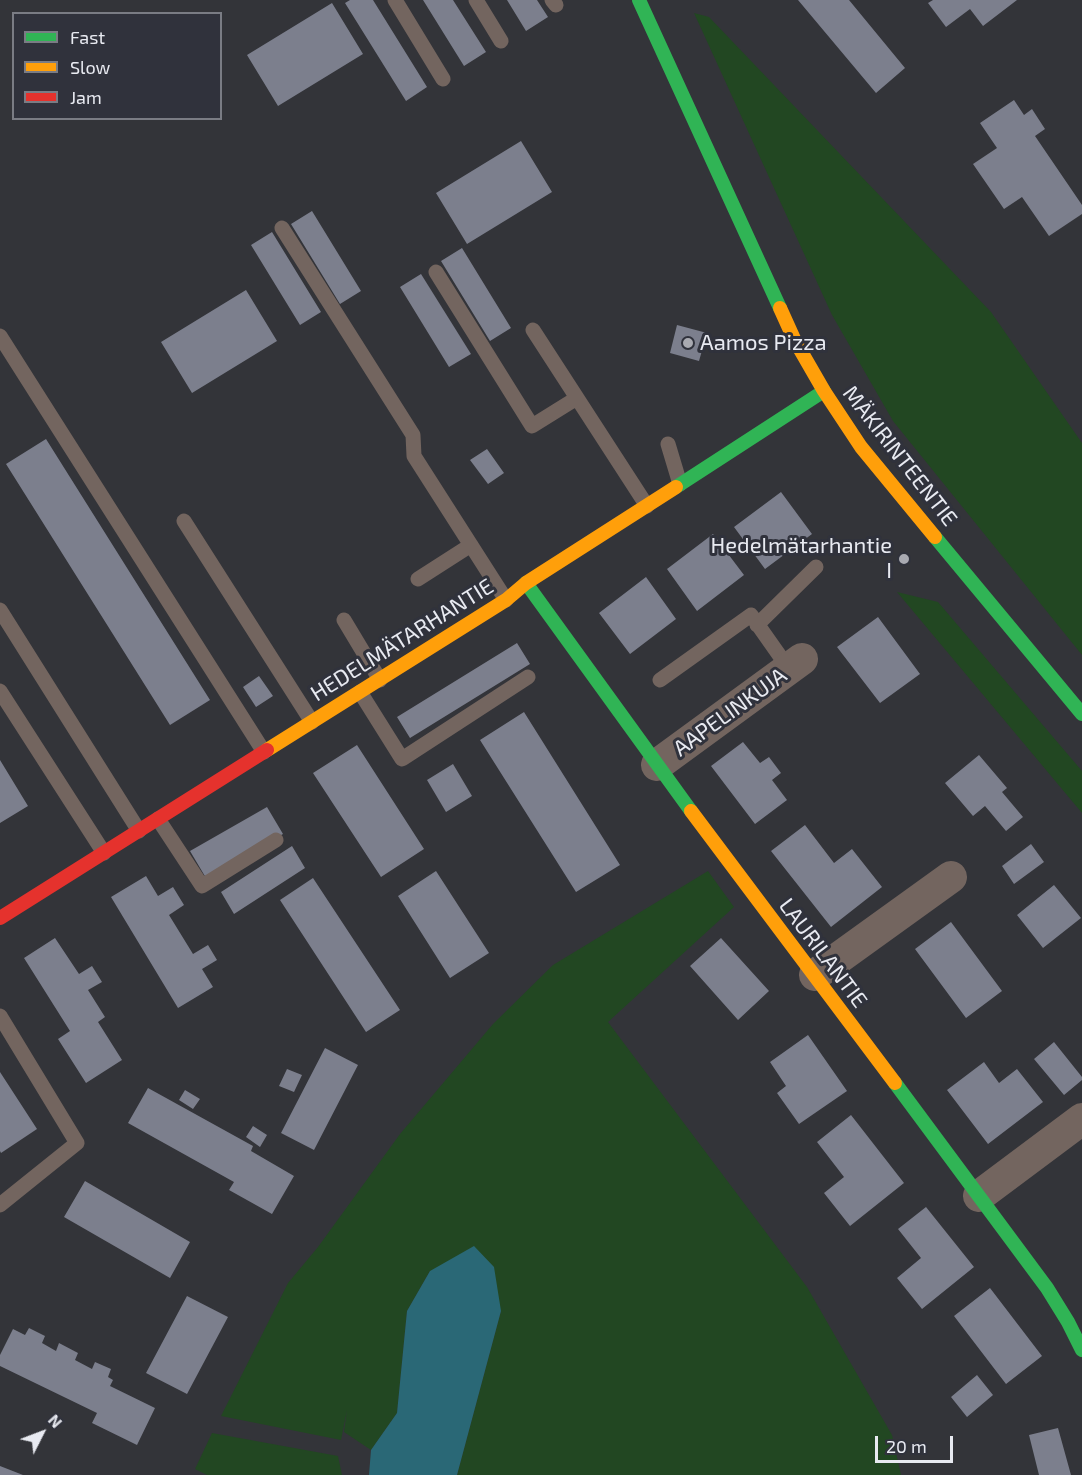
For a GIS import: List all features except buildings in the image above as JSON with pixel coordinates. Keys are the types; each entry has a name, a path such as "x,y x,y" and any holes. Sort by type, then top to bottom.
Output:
{"street":[{"name":"MÄKIRINTEENTIE","path":"639,0 794,339 824,392 861,447 1082,714"},
{"name":"HEDELMÄTARHANTIE","path":"0,918 506,600 526,583 824,392"},
{"name":"LAURILANTIE","path":"526,583 720,851 1047,1288 1082,1350"},
{"name":"AAPELINKUJA","path":"657,765 796,664"},
{"path":"815,975 951,877"},
{"path":"979,1196 1082,1119"}],"lane":[{"path":"395,0 443,79"},
{"path":"476,0 501,41"},
{"path":"282,228 413,435 414,456 506,600"},
{"path":"436,272 532,426 577,398"},
{"path":"533,330 647,506"},
{"path":"0,336 264,752"},
{"path":"668,444 680,484"},
{"path":"184,521 312,722"},
{"path":"418,579 471,545"},
{"path":"758,625 816,567"},
{"path":"0,610 139,831"},
{"path":"660,680 751,615 796,664"},
{"path":"344,620 380,680"},
{"path":"360,692 402,759 528,677"},
{"path":"0,691 104,853"},
{"path":"158,819 202,886 276,840"},
{"path":"0,1016 77,1143 0,1205"}],"green space":[{"path":"694,13 709,17 991,312 1082,443 1082,655 893,421 832,315"},
{"path":"897,592 938,602 1082,771 1082,813"},
{"path":"708,871 734,907 608,1022 807,1287 892,1435 901,1475 457,1475 501,1311 430,1271 407,1311 397,1413 371,1450 344,1432 347,1410 341,1440 221,1416 288,1283 318,1247 400,1134 493,1024 553,965"},
{"path":"212,1433 338,1456 342,1475 207,1475 195,1469"}],"water":[{"path":"474,1246 494,1267 501,1311 457,1475 369,1475 371,1450 397,1413 407,1311 430,1271"}],"traffic: fast":[{"path":"639,0 780,308"},
{"path":"676,487 824,391"},
{"path":"935,537 1082,714"},
{"path":"526,583 691,811"},
{"path":"895,1083 1047,1288 1082,1350"}],"traffic: slow":[{"path":"780,308 794,339 824,391 861,447 935,537"},
{"path":"267,750 506,600 526,583 676,487"},
{"path":"691,811 895,1083"}],"traffic: jam":[{"path":"0,918 267,750"}],"place":[{"name":"Aamos Pizza","path":"688,343"},
{"name":"Hedelmätarhantie I","path":"904,559"}]}
